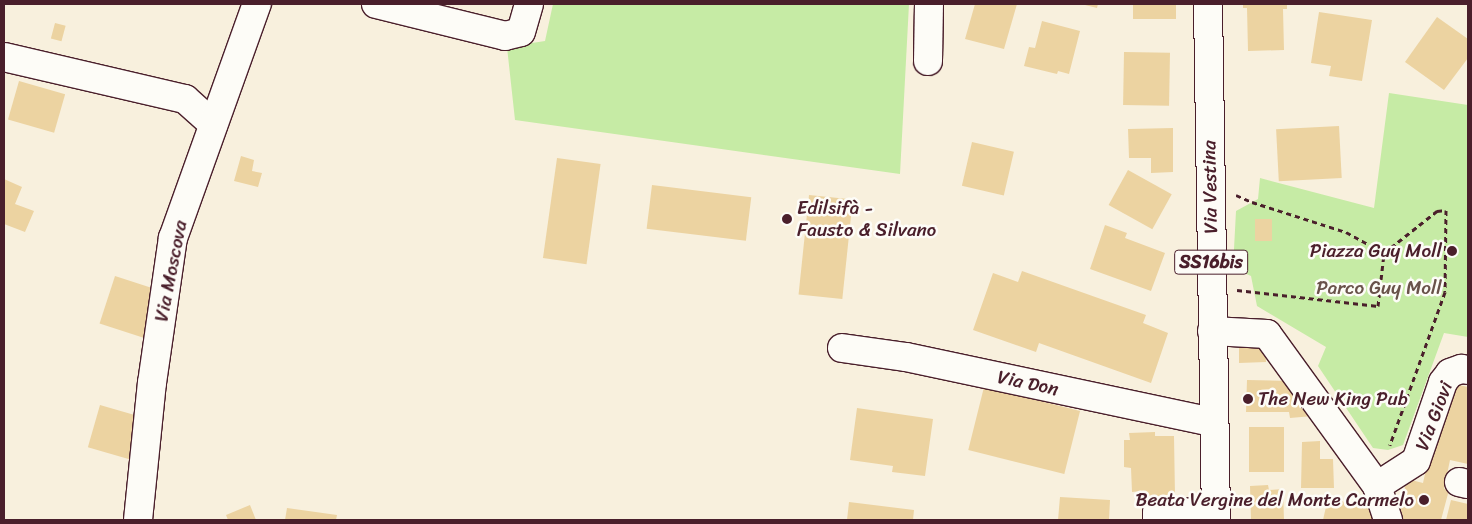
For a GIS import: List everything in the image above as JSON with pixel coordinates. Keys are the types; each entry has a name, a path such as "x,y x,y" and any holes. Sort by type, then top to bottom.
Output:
{"street":[{"name":"Via Moscova","path":"138,520 152,383 173,238 257,4"},
{"path":"376,4 505,36 521,32 529,4"},
{"path":"928,61 929,4"},
{"name":"Via Vestina","path":"1208,4 1213,422 1216,516"},
{"path":"4,57 185,99 213,124"},
{"path":"1212,331 1267,334 1377,486 1388,520"},
{"name":"Via Don","path":"842,348 906,357 1213,422"},
{"name":"Via Giovi","path":"1377,486 1416,461 1443,382 1450,373 1460,369 1468,370"},
{"path":"1157,520 1157,513 1216,516"}],"path":[{"path":"1235,194 1252,202 1346,232 1384,253"},
{"path":"1211,285 1254,292 1378,306 1384,253 1437,210 1446,210 1445,292"}],"green space":[{"path":"553,4 909,4 900,174 515,120 507,47 545,41"},
{"name":"Parco Guy Moll","path":"1389,93 1468,105 1468,337 1444,333 1403,445 1388,450 1373,448 1318,366 1326,347 1257,306 1251,276 1233,268 1236,211 1258,199 1260,178 1374,208"}],"building":[{"path":"975,4 1017,4 1004,49 965,39"},
{"path":"1081,4 1098,4 1097,8"},
{"path":"1133,4 1176,4 1176,19 1133,19"},
{"path":"1243,4 1287,4 1287,9 1283,9 1284,50 1248,51 1247,8 1243,8"},
{"path":"1319,12 1372,20 1362,81 1329,76 1331,66 1311,63"},
{"path":"1437,17 1468,39 1468,58 1444,90 1405,62"},
{"path":"1042,21 1080,31 1069,74 1058,71 1057,74 1024,66 1029,47 1035,48"},
{"path":"55,23 66,26 61,41 51,38"},
{"path":"1124,52 1170,53 1169,106 1123,105"},
{"path":"19,81 65,94 54,133 8,119"},
{"path":"1339,126 1342,178 1279,181 1276,129"},
{"path":"1173,128 1173,172 1151,173 1151,158 1129,158 1128,129"},
{"path":"972,142 1014,152 1004,196 962,186"},
{"path":"241,156 254,160 252,171 262,173 258,187 234,181"},
{"path":"557,158 601,164 587,264 543,258"},
{"path":"1128,170 1172,194 1152,229 1109,205"},
{"path":"4,179 22,187 15,204 34,211 25,232 4,224"},
{"path":"652,185 751,197 746,241 647,229"},
{"path":"809,195 853,200 842,299 799,294"},
{"path":"1255,219 1272,219 1272,241 1255,241"},
{"path":"1105,225 1127,233 1125,238 1165,253 1151,291 1090,269"},
{"path":"1022,271 1146,315 1143,323 1168,333 1151,383 1039,343 1036,352 973,330 993,273 1018,282"},
{"path":"115,276 160,291 144,338 100,324"},
{"path":"1239,339 1265,348 1266,362 1239,363"},
{"path":"1247,380 1289,381 1313,416 1290,418 1289,412 1246,412"},
{"path":"1445,382 1468,387 1468,464 1450,460 1444,489 1449,490 1441,520 1397,520 1407,479 1423,483"},
{"path":"984,387 1080,411 1064,474 968,450"},
{"path":"100,405 142,417 130,459 88,447"},
{"path":"857,408 933,419 925,476 892,472 893,466 850,460"},
{"path":"1249,427 1284,427 1284,472 1249,472"},
{"path":"1155,432 1155,436 1174,436 1175,496 1142,497 1142,491 1132,492 1131,468 1124,467 1124,440 1130,440 1129,433"},
{"path":"1320,441 1320,459 1333,459 1334,488 1301,488 1302,442"},
{"path":"1268,485 1269,490 1283,489 1284,520 1251,520 1250,486"},
{"path":"1060,497 1110,500 1109,520 1058,520"},
{"path":"1328,498 1374,509 1376,520 1323,520"},
{"path":"1451,500 1468,504 1468,520 1446,520"},
{"path":"849,502 914,510 913,520 847,520"},
{"path":"250,505 256,520 228,520 226,515"},
{"path":"287,508 337,515 336,520 285,520"}],"place":[{"name":"Edilsifà - Fausto & Silvano","path":"787,219"},
{"name":"Piazza Guy Moll","path":"1452,251"},
{"name":"The New King Pub","path":"1248,399"},
{"name":"Beata Vergine del Monte Carmelo","path":"1424,500"}]}
